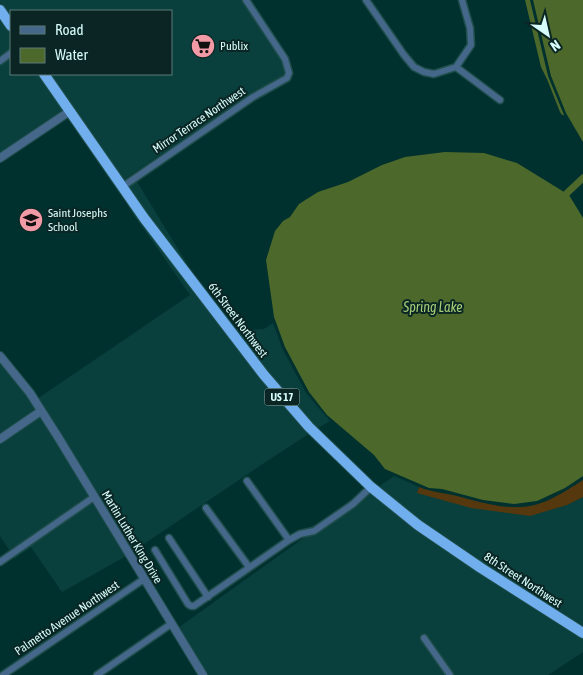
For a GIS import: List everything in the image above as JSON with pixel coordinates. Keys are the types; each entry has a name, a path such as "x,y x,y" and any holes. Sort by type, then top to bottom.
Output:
{"highway":[{"path":"0,10 10,25"},
{"name":"6th Street Northwest","path":"45,75 122,187 279,394 316,434 371,487 449,547"},
{"name":"8th Street Northwest","path":"449,547 583,633"}],"street":[{"name":"Mirror Terrace Northwest","path":"122,187 252,97 286,78 289,73 285,59 246,0"},
{"path":"366,0 414,67 434,74 456,68 471,45 470,28 462,0"},
{"path":"456,68 500,100"},
{"path":"0,158 70,111"},
{"name":"Martin Luther King Drive","path":"0,356 30,393 202,675"},
{"path":"0,439 41,411"},
{"path":"247,481 289,540"},
{"path":"155,550 188,604 194,606 289,540 300,534 314,531 353,504 371,487"},
{"path":"0,562 94,497"},
{"path":"206,508 249,567"},
{"path":"169,538 208,597"},
{"name":"Palmetto Avenue Northwest","path":"3,675 144,578"},
{"path":"97,675 171,624"},
{"path":"424,638 450,675"}],"shaded area":[{"path":"0,0 242,0 282,60 285,72 280,78 250,93 122,181 49,75 172,75 172,10 10,10 10,19 0,4"},
{"path":"0,16 10,31 10,49 0,56"},
{"path":"10,59 10,75 41,75 64,109 0,153 0,65"},
{"path":"101,162 310,433 132,552 37,399 190,295 136,218"},
{"path":"136,180 200,285 126,187"},
{"path":"273,323 282,348 306,393 330,421 316,429 282,392 234,328 244,330 264,329"},
{"path":"0,362 27,395 36,410 0,434"},
{"path":"41,416 89,495 10,551 0,536 0,443"},
{"path":"394,476 419,487 417,492 530,515 567,505 583,497 583,629 510,583 420,522 377,488"},
{"path":"583,480 583,497 567,505 530,516 471,508 417,493 419,487 487,504 518,507 544,502"},
{"path":"371,492 583,637 583,652 548,675 454,675 424,633 419,637 446,675 207,675 178,628 305,537 317,534 355,507"},
{"path":"93,502 126,556 62,592 31,547 14,557"}],"water":[{"path":"525,0 530,0 548,76 564,115 560,112 541,67"},
{"path":"533,0 583,0 583,142 566,113 551,76"},
{"name":"Spring Lake","path":"445,152 484,153 517,163 569,195 583,218 583,476 565,488 537,501 514,504 483,500 442,489 429,488 385,469 374,455 327,415 309,392 285,347 274,317 266,260 275,231 283,221 290,217 299,204 318,192 348,182 382,165 405,157"}],"waterway":[{"path":"567,193 583,178"}],"place":[{"name":"Publix","path":"203,46"},
{"name":"Saint Josephs School","path":"31,220"}]}
